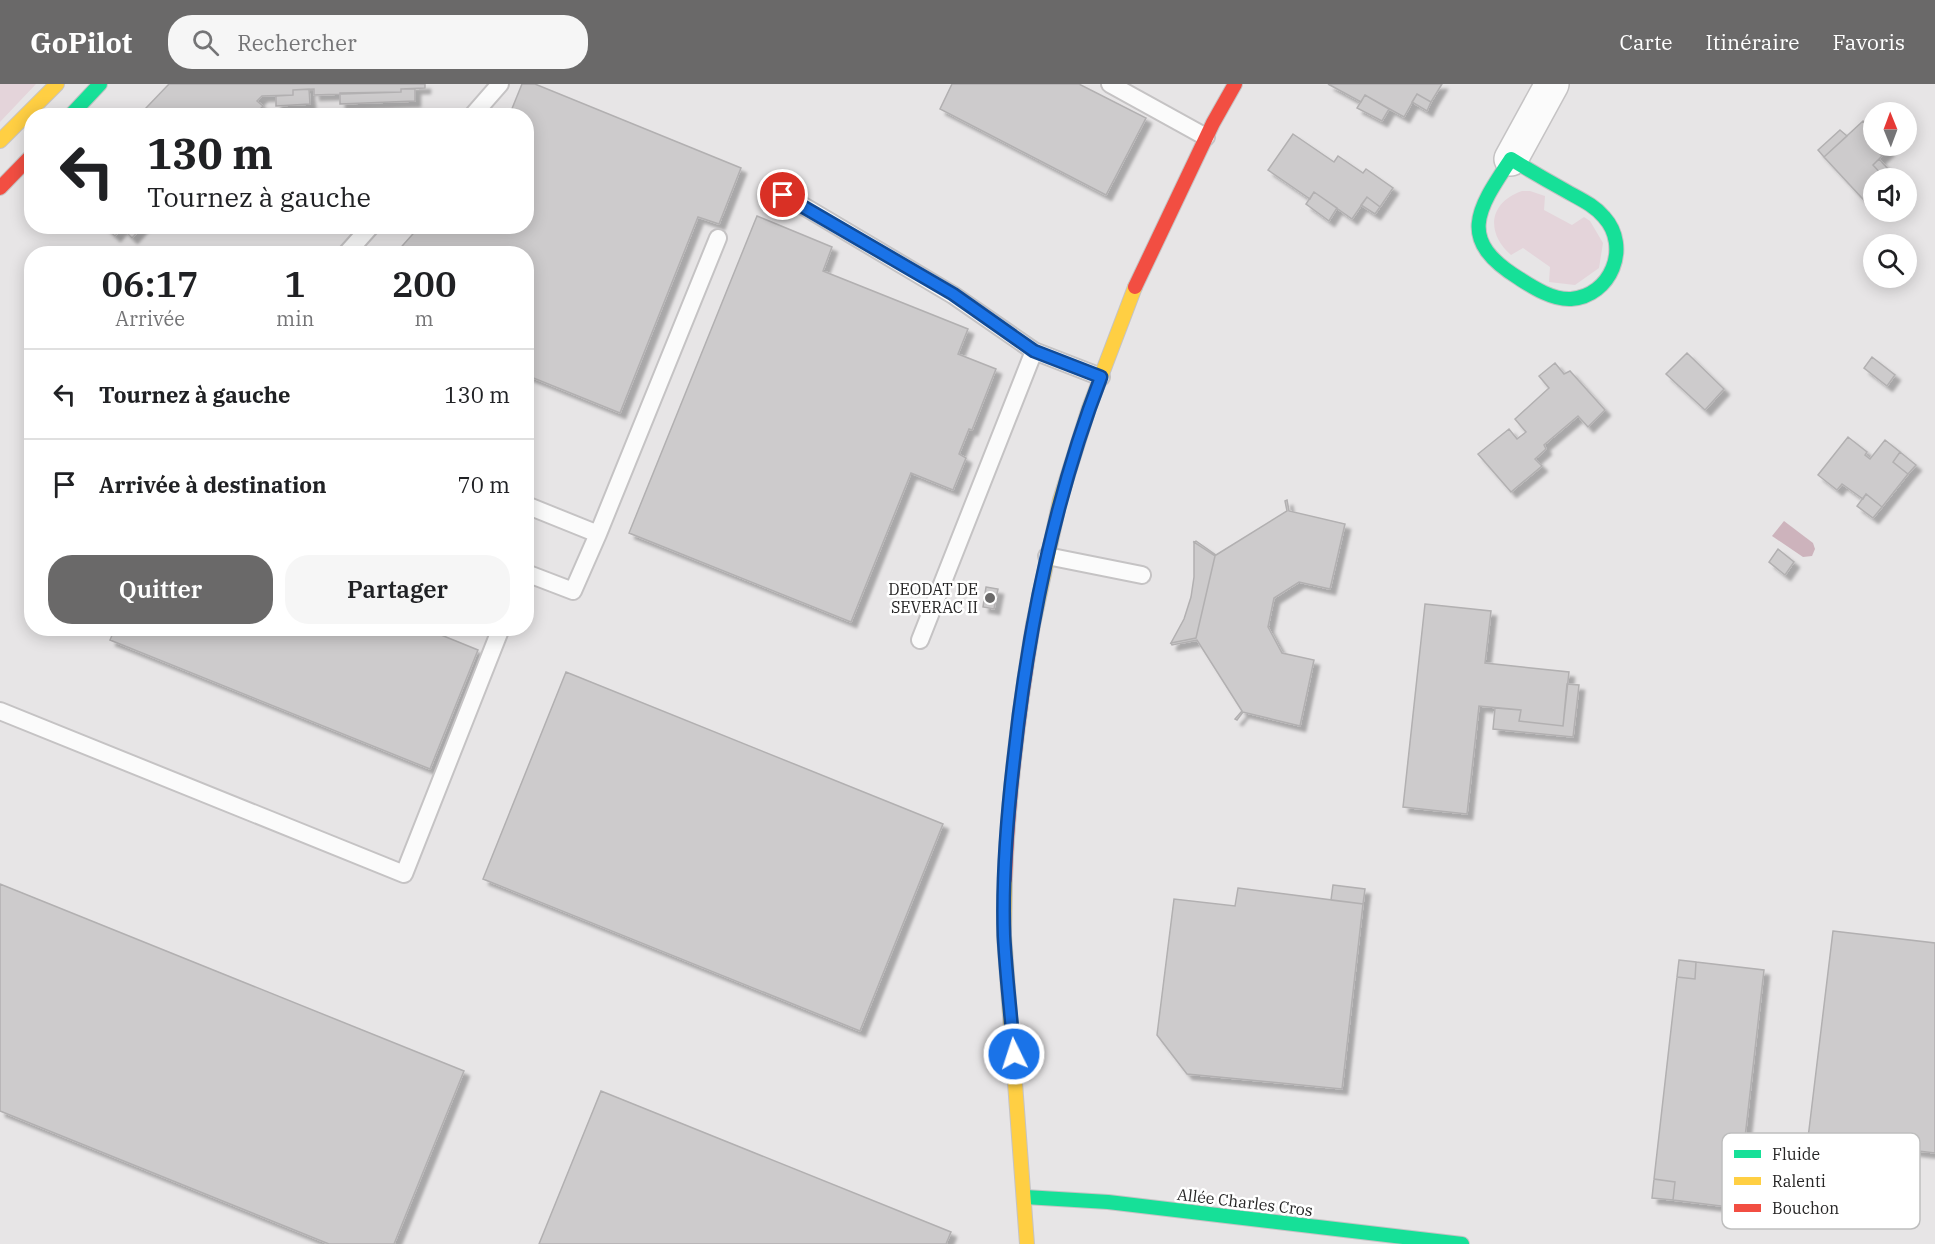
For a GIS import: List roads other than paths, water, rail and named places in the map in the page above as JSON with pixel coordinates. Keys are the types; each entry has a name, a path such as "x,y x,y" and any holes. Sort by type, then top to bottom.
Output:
{"street":[{"path":"33,108 57,84"},
{"path":"78,108 100,84"},
{"path":"1027,1244 1004,935 1007,822 1022,690 1060,500 1089,408 1140,274 1234,84"},
{"path":"1511,159 1595,208 1606,219 1614,232 1617,247 1616,263 1609,277 1599,288 1578,298 1554,298 1498,264 1487,254 1480,240 1478,225 1481,210 1552,84"},
{"path":"0,141 24,117"},
{"path":"0,188 24,163"},
{"name":"Allée Charles Cros","path":"1025,1197 1108,1202 1462,1244"}],"lane":[{"path":"479,108 500,84"},
{"path":"1110,84 1206,137"},
{"path":"783,195 953,294 1034,351 1101,377"},
{"path":"353,246 364,234"},
{"path":"534,576 573,591 718,238"},
{"path":"920,640 1034,351"},
{"path":"534,508 598,534"},
{"path":"1047,556 1142,575"},
{"path":"0,711 404,874 498,636"}],"place":[{"name":"DEODAT DE SEVERAC II","path":"990,598"}]}
